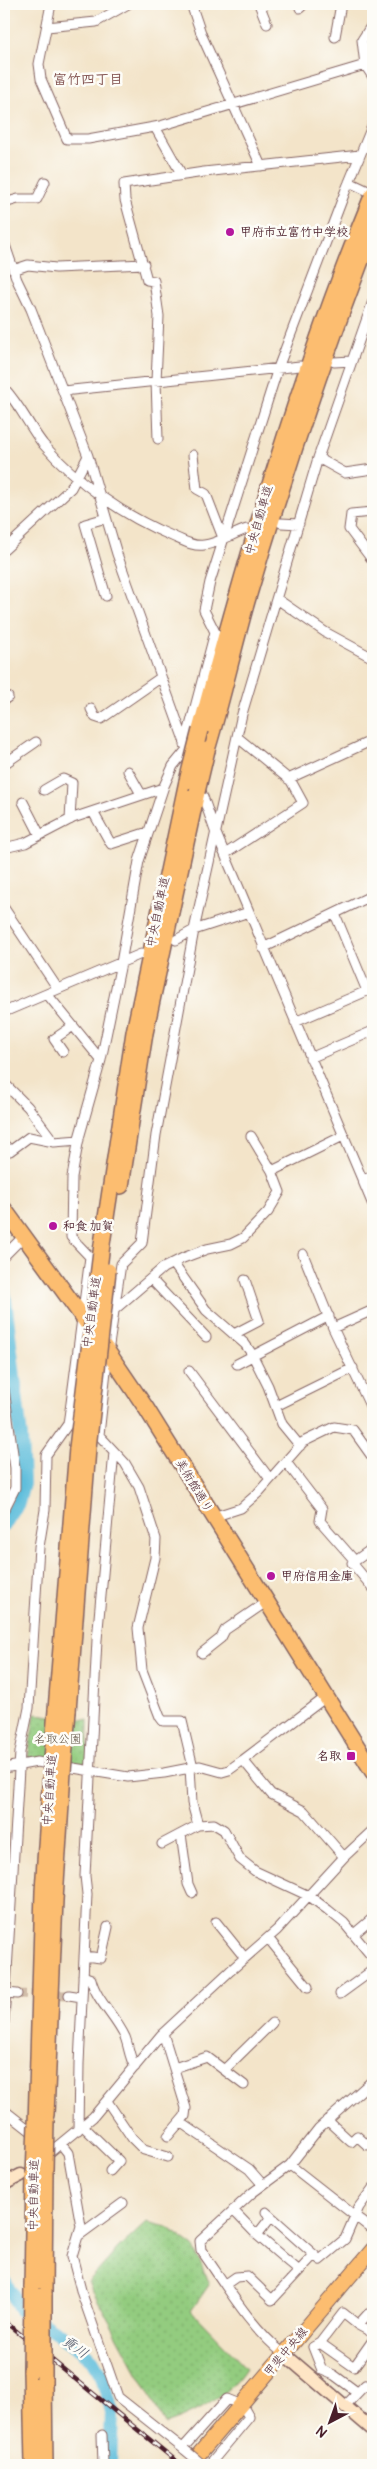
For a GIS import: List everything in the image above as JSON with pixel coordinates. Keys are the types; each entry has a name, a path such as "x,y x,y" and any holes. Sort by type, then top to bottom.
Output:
{"highway":[{"name":"中央自動車道","path":"33,2465 38,2374 38,2291 33,2173 41,2122 54,1900 57,1772 83,1448 107,1244 192,787 200,730 273,471 370,192"},
{"name":"中央自動車道","path":"192,787 207,750 247,602 285,478 335,330 373,228"},
{"name":"美術館通り","path":"4,1210 108,1352 373,1769"},
{"name":"中央自動車道","path":"38,2374 45,2465"}],"main road":[{"name":"甲斐中央線","path":"195,2457 242,2405 373,2249"}],"street":[{"path":"51,4 39,64 41,79 67,139 88,139 155,127 234,106 365,65"},
{"path":"47,27 96,22 128,4"},
{"path":"191,4 202,36 261,166"},
{"path":"259,4 267,24"},
{"path":"335,37 341,4"},
{"path":"372,27 362,40 365,65 373,77"},
{"path":"4,2022 20,1766 28,1708 40,1547 45,1510 46,1455 68,1424 90,1257 71,1237 72,1177 79,1140 101,1060 122,963 139,861 173,766 186,747 215,632 204,610 210,582 278,368 373,124"},
{"path":"155,127 182,175"},
{"path":"158,439 156,381 159,316 154,281 147,280 125,200 124,184 182,175 360,155"},
{"path":"4,203 18,199 37,199 45,182"},
{"path":"349,182 370,192"},
{"path":"4,242 13,270 32,309 88,456 106,518 160,678 215,831 373,1205"},
{"path":"13,270 28,265 56,268 144,264"},
{"path":"99,1436 108,1352 121,1264 142,1243 156,1135 194,930 237,737 318,458 373,300"},
{"path":"334,362 352,361"},
{"path":"63,391 300,366"},
{"path":"4,388 17,402 43,443 99,496 138,521 195,545 205,545 247,529"},
{"path":"193,455 197,488 206,494 225,537"},
{"path":"4,550 71,488 88,456"},
{"path":"318,458 345,473 373,469"},
{"path":"373,512 351,514 349,529 373,561"},
{"path":"106,518 85,524 106,596"},
{"path":"281,524 298,524"},
{"path":"276,599 334,637 373,658"},
{"path":"91,709 95,717 102,719 160,678"},
{"path":"225,854 303,803 288,779 237,737"},
{"path":"288,779 373,740"},
{"path":"4,764 36,742"},
{"path":"128,770 142,794"},
{"path":"44,790 63,779 72,783 70,820"},
{"path":"4,848 18,845 70,820 164,788"},
{"path":"23,802 40,835"},
{"path":"93,812 111,844 148,832"},
{"path":"264,948 373,895"},
{"path":"4,908 58,989"},
{"path":"176,940 194,930 249,912"},
{"path":"295,1022 366,991 335,914"},
{"path":"4,1012 141,954"},
{"path":"47,994 101,1060"},
{"path":"62,1052 54,1039 73,1026"},
{"path":"310,1058 373,1031"},
{"path":"4,1083 28,1107 54,1142"},
{"path":"114,1310 173,1263 208,1249 232,1244 243,1238 268,1212 280,1192 272,1171 251,1136"},
{"path":"272,1171 343,1136"},
{"path":"4,1144 10,1151 29,1137 54,1142 79,1140"},
{"path":"363,1180 373,1176"},
{"path":"4,1256 24,1236"},
{"path":"303,1254 334,1328 373,1412"},
{"path":"173,1263 206,1310 234,1334 252,1354 276,1406 282,1424 300,1446"},
{"path":"151,1279 206,1337"},
{"path":"234,1334 259,1321 245,1280"},
{"path":"334,1328 373,1310"},
{"path":"237,1364 252,1354 329,1316"},
{"path":"276,1406 352,1368"},
{"path":"189,1371 270,1479"},
{"path":"4,1390 15,1468 15,1488 4,1510"},
{"path":"71,1403 125,1463 139,1487 156,1539 155,1558 138,1628 142,1670 163,1721 182,1721 191,1767 192,1803 198,1825"},
{"path":"213,1517 241,1508 300,1446 312,1436 334,1427 353,1430 373,1458"},
{"path":"110,2171 119,2161 81,2128 82,1996 87,1894 85,1876 92,1770 97,1640 114,1452"},
{"path":"286,1462 322,1509 320,1521 355,1561"},
{"path":"373,1548 352,1563 373,1588"},
{"path":"202,1653 221,1638 225,1630 266,1602"},
{"path":"4,1768 37,1762 128,1777 200,1766 222,1772 229,1770 243,1760 326,1697"},
{"path":"243,1760 271,1794 304,1811 344,1857"},
{"path":"162,1844 198,1825 214,1824 224,1830 240,1859 255,1871 309,1896 344,1923 373,1958"},
{"path":"4,2184 33,2173 58,2147 81,2128 107,2101 163,2033 268,1938 344,1857 373,1830"},
{"path":"181,1834 188,1884 192,1893"},
{"path":"354,1934 373,1918"},
{"path":"216,1922 245,1958"},
{"path":"84,1956 101,1958 108,1926"},
{"path":"268,1938 308,1987"},
{"path":"340,1994 373,1970"},
{"path":"83,1976 91,1979 93,1986 114,2017 126,2039 130,2060 135,2067"},
{"path":"5,1989 17,1994"},
{"path":"69,1995 82,1996"},
{"path":"224,2070 272,2022"},
{"path":"163,2033 186,2108 185,2116 168,2136"},
{"path":"174,2068 207,2057 244,2085"},
{"path":"373,2080 327,2120 290,2165 263,2185 200,2240 201,2250 261,2332 373,2430"},
{"path":"107,2101 132,2138 144,2150 168,2157"},
{"path":"4,2110 19,2125 68,2153 76,2187 81,2226 72,2256 82,2294 118,2397 195,2457"},
{"path":"327,2120 351,2142 357,2136 367,2144 373,2138"},
{"path":"180,2122 250,2169 263,2185"},
{"path":"290,2165 373,2230"},
{"path":"257,2235 268,2214 320,2260 334,2250 348,2235 367,2194 373,2188"},
{"path":"78,2236 123,2203"},
{"path":"233,2210 257,2235 299,2271"},
{"path":"226,2284 236,2277 247,2276 272,2300 314,2255"},
{"path":"357,2392 334,2375 322,2370 313,2347 320,2343 343,2313 358,2325 373,2333"},
{"path":"358,2325 368,2314 373,2313"},
{"path":"320,2343 354,2367 373,2340"},
{"path":"345,2406 365,2385 373,2391"},
{"path":"209,2465 249,2417 242,2405"},
{"path":"102,2435 103,2465"}],"green space":[{"name":"名取公園","path":"35,1714 88,1720 88,1763 28,1758"},
{"path":"147,2222 167,2227 194,2247 209,2285 191,2311 246,2368 230,2387 210,2403 188,2415 165,2424 88,2282 117,2250"}],"waterway":[{"name":"貢川","path":"4,1291 21,1437 23,1483 18,1503 4,1525"},
{"name":"貢川","path":"4,2280 21,2310 58,2333 93,2360 102,2376 112,2412 110,2465"}],"tunnel":[{"path":"17,1994 69,1995"}],"railway":[{"path":"4,2321 181,2465"}],"place":[{"name":"甲府市立富竹中学校","path":"230,232"},
{"name":"和食 加賀","path":"53,1226"},
{"name":"甲府信用金庫","path":"271,1576"},
{"name":"名取","path":"351,1756"}],"district":[{"name":"富竹四丁目","path":"88,79"}]}
